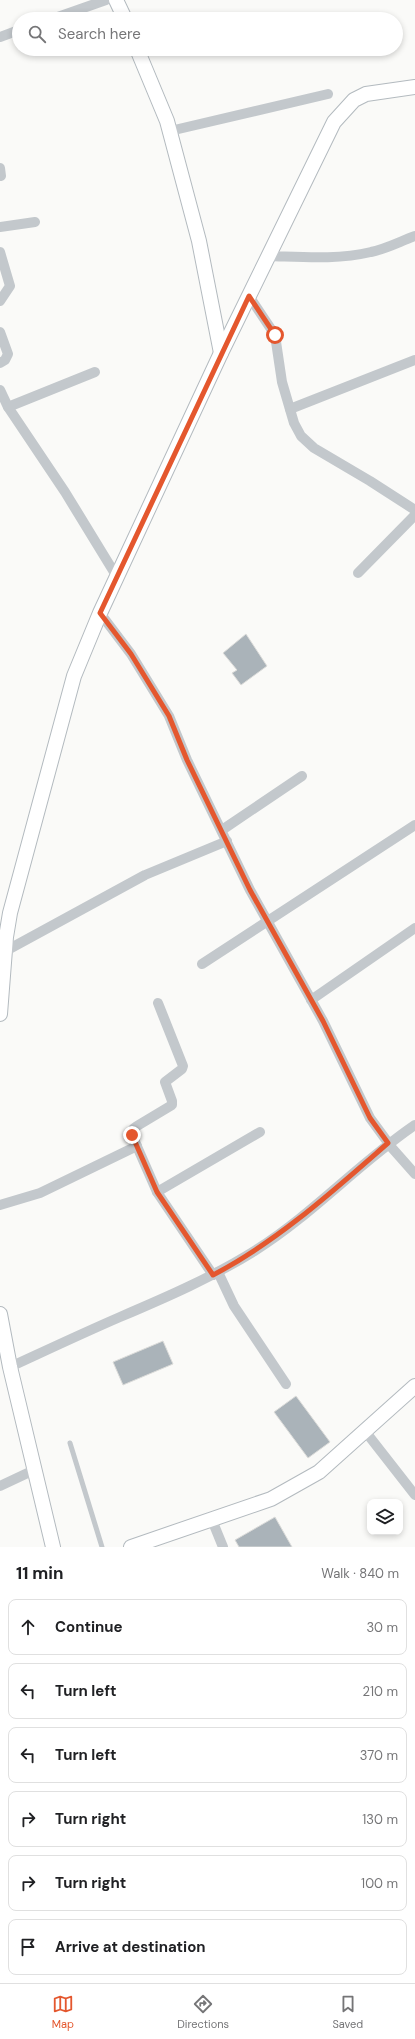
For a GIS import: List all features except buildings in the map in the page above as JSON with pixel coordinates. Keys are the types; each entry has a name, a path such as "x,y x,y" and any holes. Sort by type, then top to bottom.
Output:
{"main road":[{"path":"116,0 122,12"},
{"path":"140,56 170,131 199,241 221,353"},
{"path":"0,1014 2,946 10,913 74,676 100,613 221,353 334,122 354,100 366,94 415,87"},
{"path":"0,1314 6,1360 53,1547"},
{"path":"131,1547 271,1499 319,1472 415,1386"}],"street":[{"path":"72,12 106,0"},
{"path":"0,37 12,33"},
{"path":"170,131 328,94"},
{"path":"0,227 35,222"},
{"path":"268,256 326,258 350,256 372,252 415,236"},
{"path":"0,252 10,286 0,301"},
{"path":"249,296 275,335 282,382 290,409 301,436 314,448 415,510"},
{"path":"0,332 8,354 5,360 0,363"},
{"path":"290,409 415,360"},
{"path":"8,407 95,372"},
{"path":"0,390 8,407 65,492 117,577"},
{"path":"358,573 415,515"},
{"path":"100,613 131,654 169,716 187,760 227,841 311,1000 370,1118 388,1143 415,1174"},
{"path":"222,830 302,776"},
{"path":"202,964 415,825"},
{"path":"2,946 145,875 227,841"},
{"path":"311,1000 415,928"},
{"path":"158,1003 183,1066 182,1069 165,1082 172,1104 133,1129 132,1135 157,1192 215,1273 234,1306 286,1384"},
{"path":"6,1360 170,1296 257,1250 296,1221 388,1143 415,1125"},
{"path":"157,1192 260,1132"},
{"path":"0,1205 40,1193 137,1146"},
{"path":"365,1431 415,1495"},
{"path":"0,1486 34,1470"},
{"path":"212,1520 223,1547"}],"lane":[{"path":"70,1443 102,1547"}],"route":[{"path":"132,1135 157,1192 177,1224 213,1275 257,1250 296,1221 338,1187 388,1143 370,1118 323,1021 250,890 187,760 169,716 131,654 100,613 249,296 275,335"}]}
